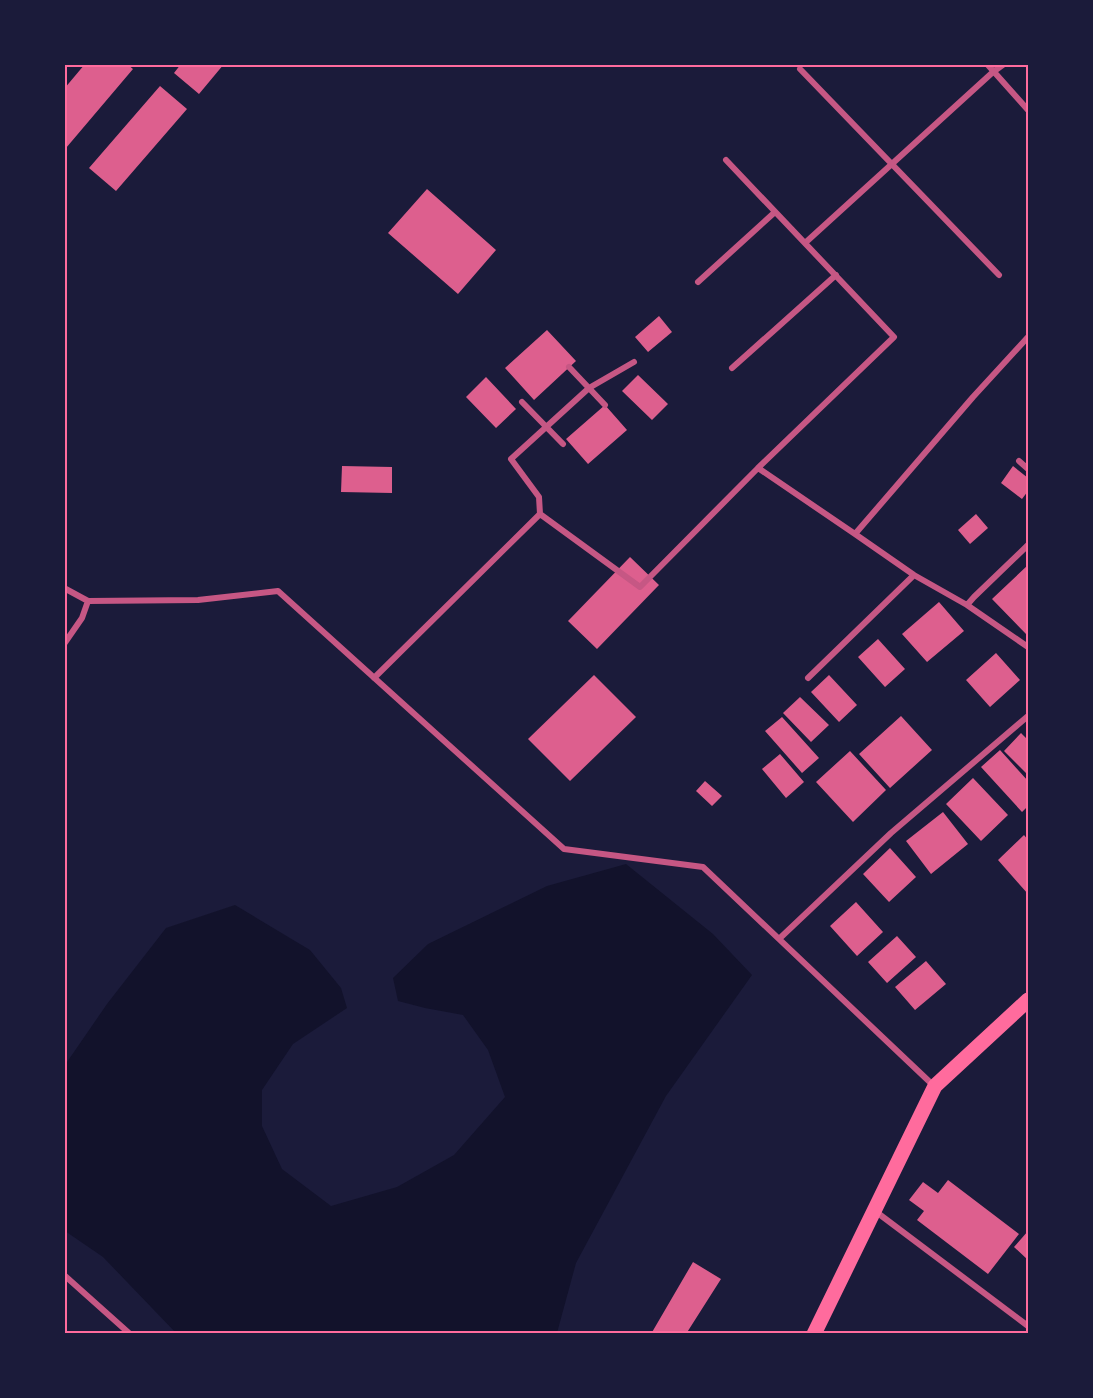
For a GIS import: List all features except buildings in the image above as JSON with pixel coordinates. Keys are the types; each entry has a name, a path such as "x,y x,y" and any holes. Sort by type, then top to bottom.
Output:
{"main road":[{"path":"814,1334 935,1086 1028,1001"}],"street":[{"path":"987,64 1029,110"},
{"path":"805,243 1004,64"},
{"path":"800,69 999,275"},
{"path":"540,514 640,587 758,468 894,337 726,160"},
{"path":"698,282 775,212"},
{"path":"732,368 836,276"},
{"path":"855,534 973,397 1029,337"},
{"path":"374,678 540,514 539,497 511,459 589,388 634,362"},
{"path":"569,367 605,405"},
{"path":"522,402 563,444"},
{"path":"1019,461 1029,469"},
{"path":"758,468 914,575 967,605 1029,647"},
{"path":"967,605 1029,545"},
{"path":"808,678 914,575"},
{"path":"64,588 88,601 198,600 278,591 564,849 703,867 935,1086"},
{"path":"64,644 82,618 88,601"},
{"path":"779,939 891,833 1029,716"},
{"path":"874,1210 1029,1326"},
{"path":"64,1275 130,1334"}],"shaded area":[{"path":"626,864 713,934 752,975 666,1096 576,1263 557,1333 176,1333 103,1257 65,1231 65,1065 107,1004 166,928 235,905 310,950 341,988 347,1008 293,1044 262,1090 262,1126 282,1169 331,1206 397,1187 454,1155 505,1097 488,1050 463,1015 398,1001 393,978 428,944 547,886"}]}
